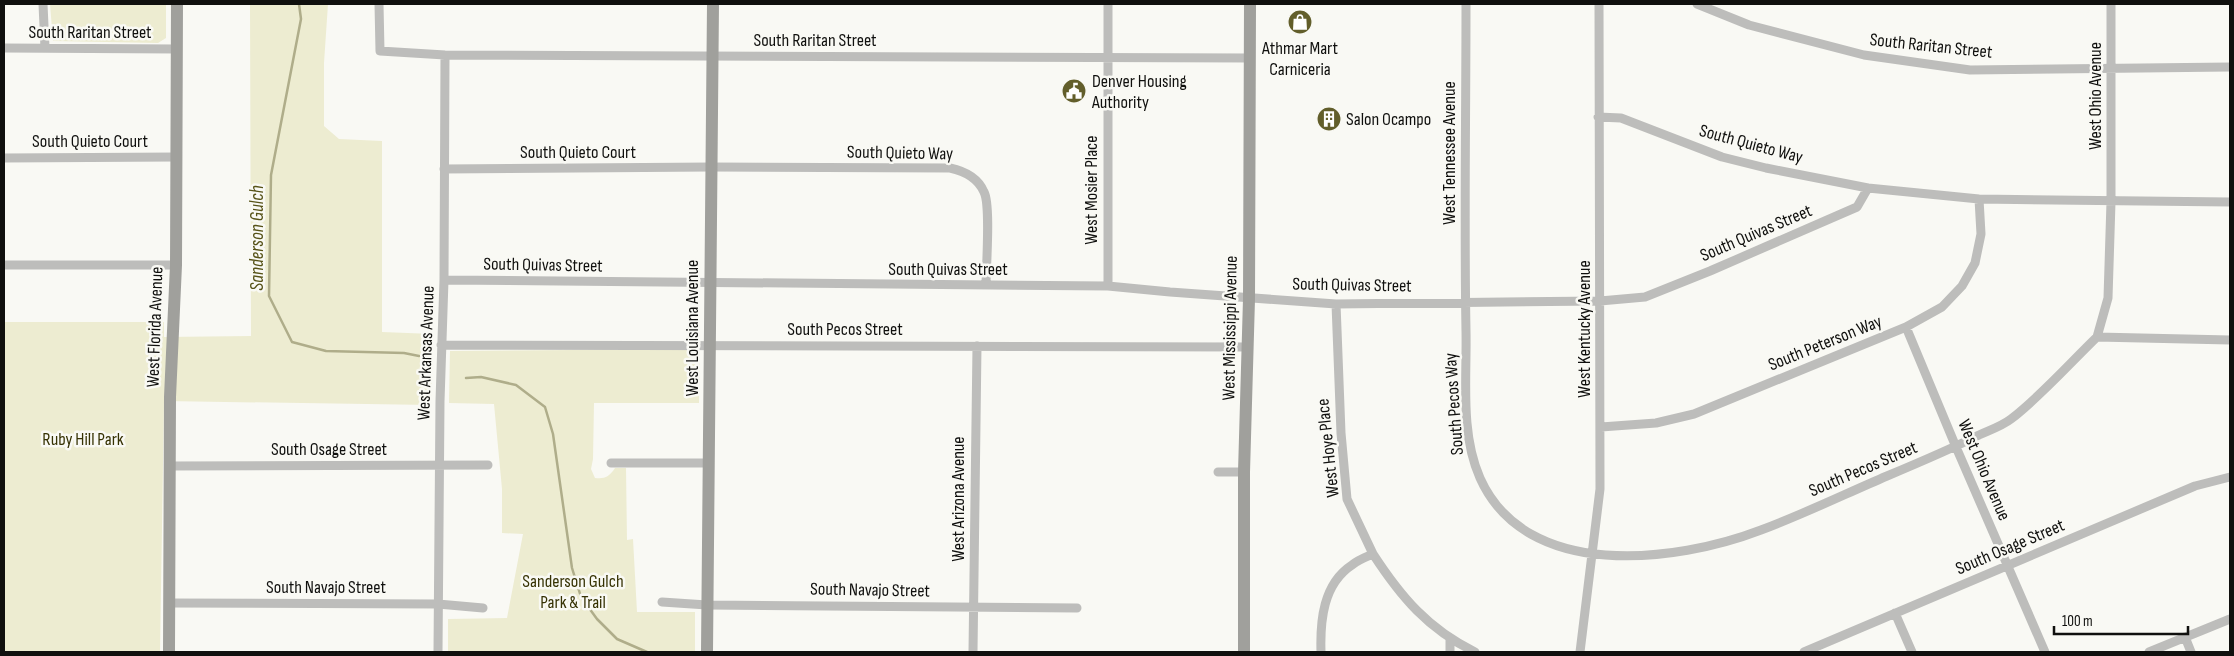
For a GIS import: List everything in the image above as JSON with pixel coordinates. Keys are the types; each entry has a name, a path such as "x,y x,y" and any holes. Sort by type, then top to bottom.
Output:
{"street":[{"path":"43,4 45,48"},
{"name":"West Florida Avenue","path":"169,652 170,397 176,265 177,4"},
{"name":"South Raritan Street","path":"379,4 380,51 445,55 1250,58"},
{"name":"West Louisiana Avenue","path":"706,652 713,4"},
{"name":"West Mosier Place","path":"1108,4 1108,286"},
{"name":"West Mississippi Avenue","path":"1244,652 1244,472 1249,299 1250,4"},
{"name":"West Tennessee Avenue","path":"1466,4 1466,302"},
{"name":"West Kentucky Avenue","path":"1580,652 1600,489 1599,4"},
{"name":"South Raritan Street","path":"1696,4 1749,25 1864,55 1970,70 2230,67"},
{"name":"West Ohio Avenue","path":"2097,337 2108,298 2111,202 2111,4"},
{"name":"South Raritan Street","path":"4,48 176,48"},
{"name":"West Arkansas Avenue","path":"438,652 444,280 445,55"},
{"name":"South Quieto Way","path":"1598,117 1622,118 1722,157 1766,168 1868,188"},
{"name":"South Quieto Court","path":"4,158 176,157"},
{"name":"South Quieto Way","path":"712,167 950,168 960,170 980,184 987,200 986,285"},
{"name":"South Quieto Court","path":"444,169 712,167"},
{"path":"1868,188 1979,199 2230,202"},
{"name":"South Quivas Street","path":"444,280 710,284 1108,286 1249,299 1336,304 1600,301 1645,297 1710,271 1857,208 1868,188"},
{"name":"South Peterson Way","path":"1601,426 1656,423 1694,414 1906,327 1942,308 1970,274 1980,245 1979,199"},
{"path":"4,265 176,265"},
{"name":"South Pecos Way","path":"1466,302 1469,438 1475,466 1492,500"},
{"name":"West Hoye Place","path":"1336,304 1341,433 1347,499 1372,554"},
{"name":"West Ohio Avenue","path":"1906,327 2045,652"},
{"path":"2097,337 2230,340"},
{"name":"South Pecos Street","path":"1492,500 1509,519 1538,538 1550,544 1591,554 1629,556 1694,549 1760,531 2010,421 2097,337"},
{"name":"South Pecos Street","path":"442,345 1248,347"},
{"name":"West Arizona Avenue","path":"973,652 976,346"},
{"path":"610,464 708,463"},
{"name":"South Osage Street","path":"170,466 488,465"},
{"path":"1218,472 1244,472"},
{"name":"South Osage Street","path":"1804,652 2195,486 2230,477"},
{"path":"1321,652 1321,620 1334,584 1347,569 1372,554 1394,587 1408,602 1450,639 1475,652"},
{"name":"South Navajo Street","path":"662,602 707,605 1077,608"},
{"name":"South Navajo Street","path":"169,603 438,604 483,608"},
{"path":"1895,613 1912,652"},
{"path":"2150,652 2230,619"},
{"path":"2184,637 2191,652"},
{"path":"1450,639 1450,652"}],"green space":[{"path":"50,4 166,4 166,38 158,43 53,41"},
{"name":"Ruby Hill Park","path":"250,4 328,4 324,63 324,126 339,139 382,141 382,332 433,334 431,405 164,401 160,652 4,652 4,322 164,322 164,337 251,336"},
{"name":"Sanderson Gulch Park & Trail","path":"700,349 699,403 594,403 593,459 591,469 595,478 604,478 611,474 615,468 626,468 627,540 633,539 637,612 695,612 695,652 448,652 448,619 507,618 523,534 502,533 502,489 494,404 449,403 450,351"}],"waterway":[{"name":"Sanderson Gulch","path":"299,4 301,19 271,175 269,296 292,342 326,351 404,353 419,356"},
{"name":"Sanderson Gulch","path":"466,378 481,377 516,385 545,407 553,434 572,568 581,597 597,619 617,639 647,652"}],"place":[{"name":"Athmar Mart Carniceria","path":"1300,22"},
{"name":"Denver Housing Authority","path":"1074,91"},
{"name":"Salon Ocampo","path":"1329,119"}]}
